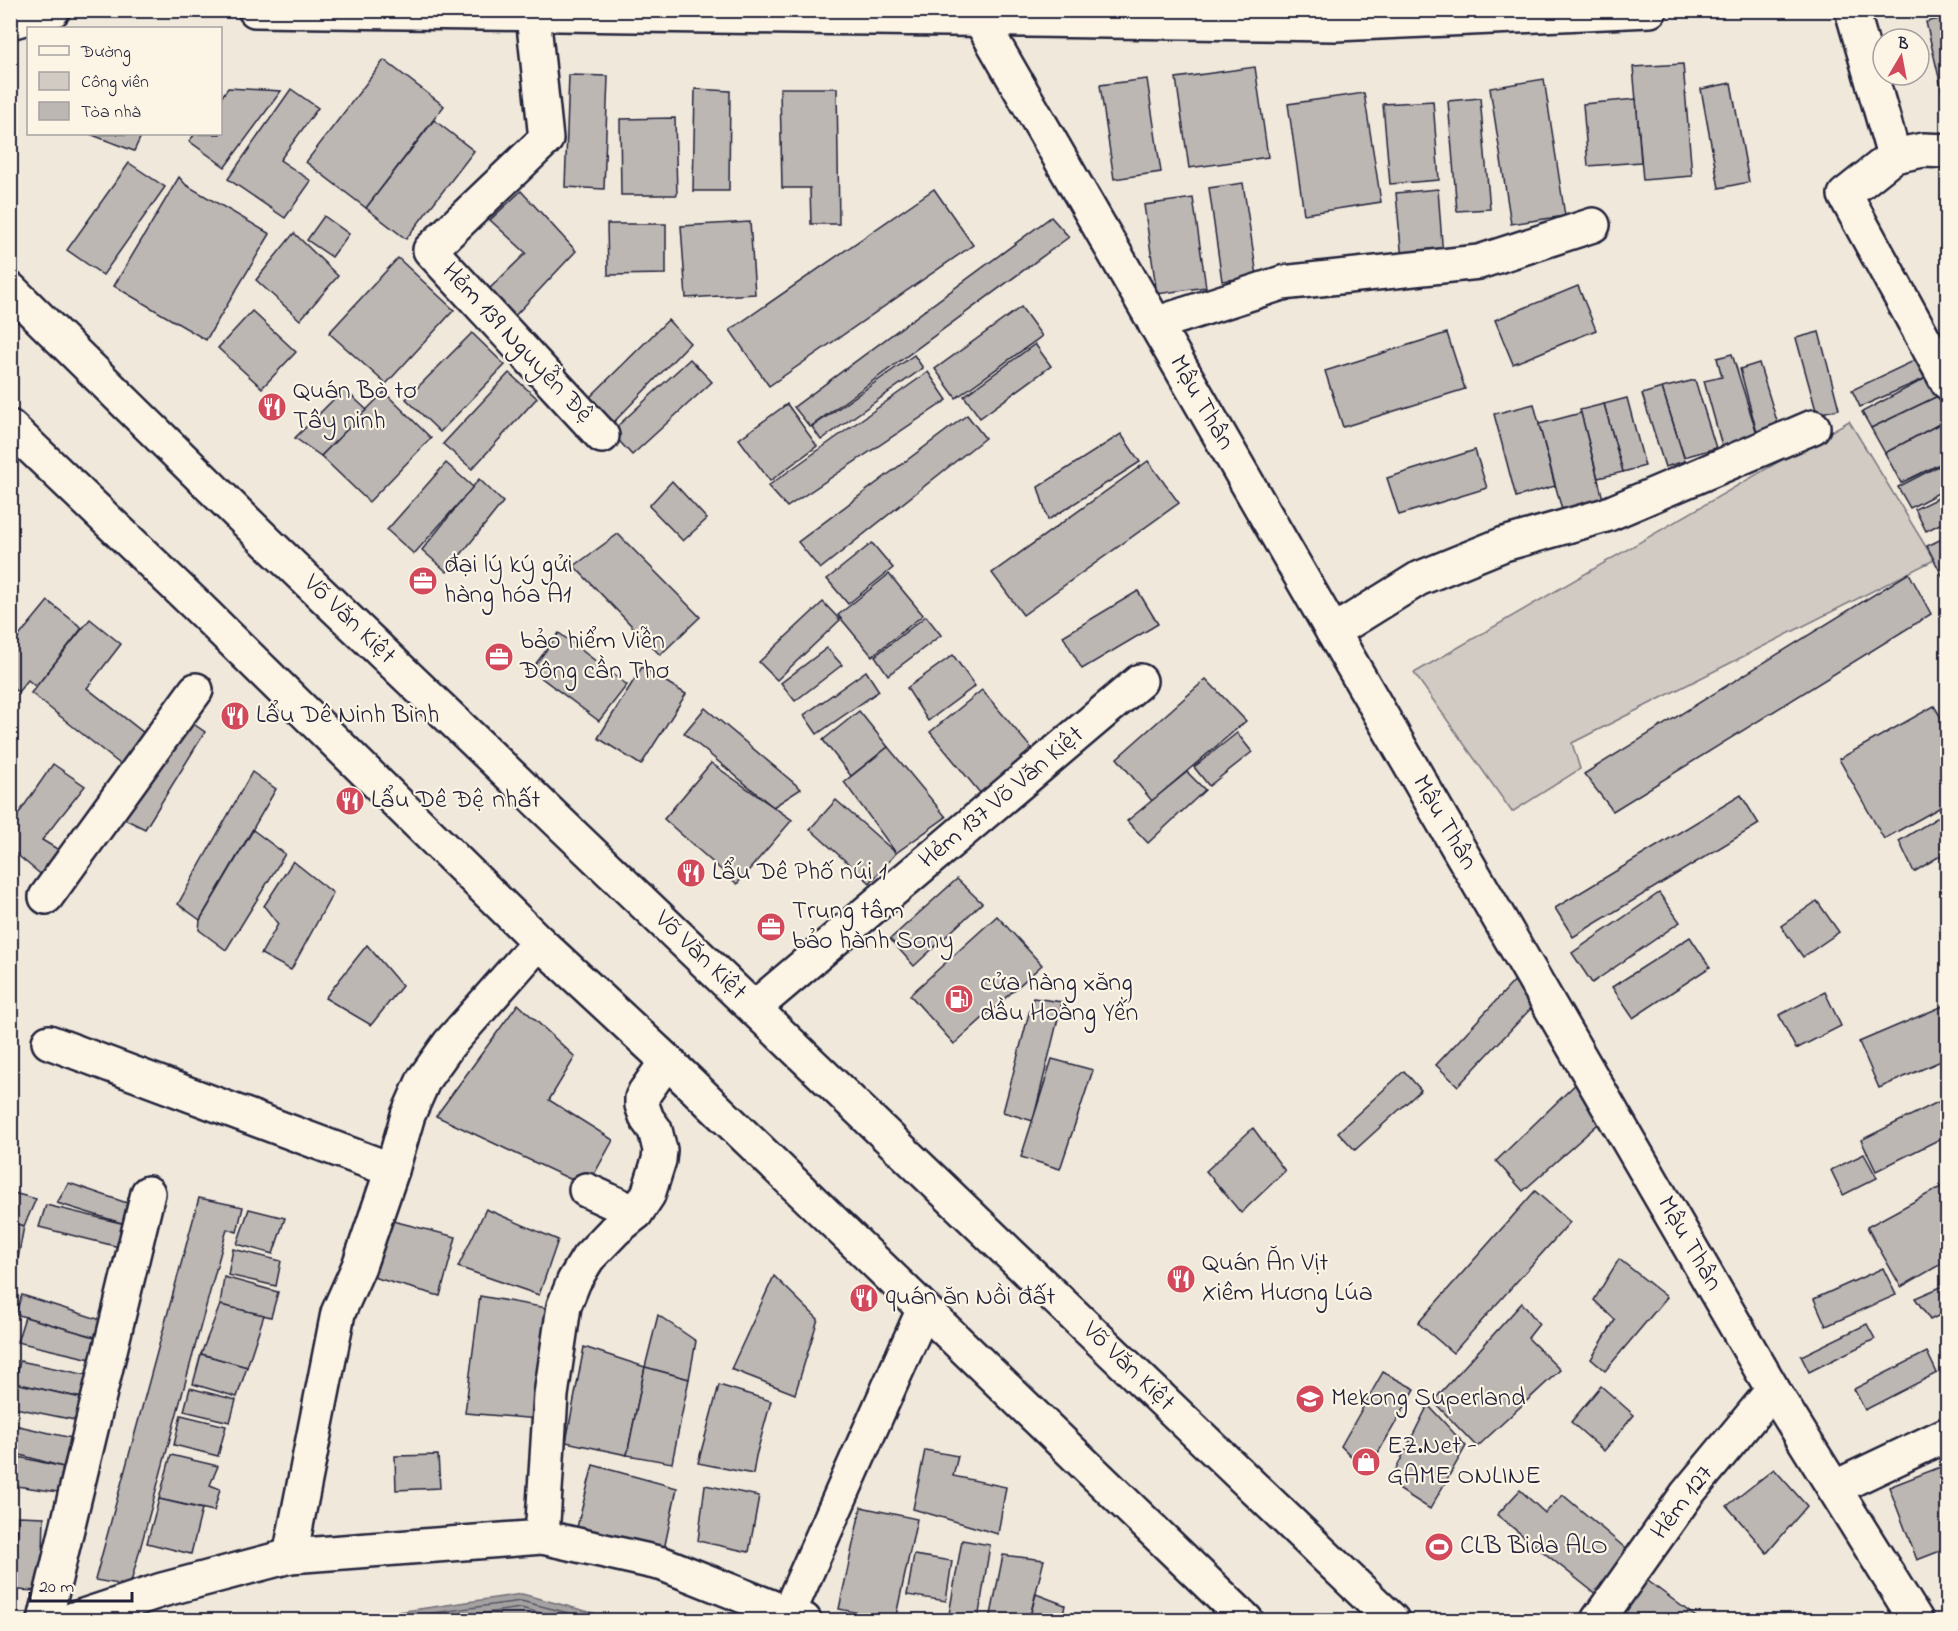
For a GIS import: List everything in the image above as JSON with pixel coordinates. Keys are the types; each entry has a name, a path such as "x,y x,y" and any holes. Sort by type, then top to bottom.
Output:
{"street":[{"path":"10,12 28,10"},
{"path":"10,22 53,10"},
{"path":"255,10 1335,24 1650,10"},
{"path":"1852,10 1894,156"},
{"name":"Hẻm 139 Nguyễn Đệ","path":"533,15 546,139 430,250 602,436"},
{"name":"Mậu Thân","path":"981,21 1773,1390 1916,1620"},
{"path":"1947,151 1923,150 1894,156 1845,195 1947,382"},
{"path":"1155,324 1282,283 1479,262 1593,225"},
{"name":"Võ Văn Kiệt","path":"10,289 269,544 1392,1620"},
{"path":"10,427 196,604 539,942 667,1061 923,1311 1246,1620"},
{"path":"1333,632 1418,579 1504,544 1606,515 1813,427"},
{"name":"Hẻm 137 Võ Văn Kiệt","path":"754,1008 1140,681"},
{"path":"46,897 195,690"},
{"path":"290,1556 338,1314 359,1266 408,1115 424,1079 449,1044 539,942"},
{"path":"49,1042 392,1170"},
{"path":"542,1537 551,1395 564,1306 574,1281 588,1258 615,1230 636,1213 648,1194 660,1150 655,1130 645,1112 642,1098 667,1061"},
{"path":"586,1190 636,1213"},
{"path":"45,1620 148,1193"},
{"path":"71,1620 162,1590 290,1556 542,1537 663,1564 796,1617 923,1311"},
{"name":"Hẻm 127","path":"1598,1620 1687,1494 1773,1390"},
{"path":"1834,1488 1947,1434"}],"green space":[{"path":"1849,421 1934,560 1572,743 1580,769 1512,812 1414,673"}],"water":[{"path":"522,1594 619,1620 357,1620 371,1616"}],"building":[{"path":"1948,17 1948,116 1931,43 1931,27 1927,27 1926,22"},
{"path":"384,60 444,106 366,208 306,162"},
{"path":"1683,64 1692,176 1643,180 1633,67"},
{"path":"1255,67 1268,157 1189,168 1176,78"},
{"path":"569,75 608,76 604,189 565,187"},
{"path":"1147,79 1161,172 1114,179 1100,85"},
{"path":"1544,79 1565,216 1511,224 1490,88"},
{"path":"1731,83 1749,182 1719,188 1701,89"},
{"path":"228,88 281,91 225,167 189,141 194,135 222,135 222,96"},
{"path":"780,88 837,88 839,224 811,224 810,188 782,188"},
{"path":"291,89 318,108 280,160 311,181 285,218 228,179"},
{"path":"695,89 730,91 729,191 693,191"},
{"path":"1364,93 1381,202 1304,214 1288,104"},
{"path":"1480,98 1490,209 1457,211 1448,101"},
{"path":"1636,99 1641,162 1588,166 1583,104"},
{"path":"1433,101 1439,180 1390,184 1383,104"},
{"path":"675,118 677,195 621,195 620,119"},
{"path":"434,120 474,151 406,239 366,208"},
{"path":"93,135 142,135 134,151"},
{"path":"129,163 165,187 103,275 67,250"},
{"path":"179,177 186,185 270,234 206,340 114,286"},
{"path":"1243,183 1257,276 1222,281 1209,188"},
{"path":"934,189 973,245 769,386 730,330"},
{"path":"1438,189 1443,257 1402,260 1396,193"},
{"path":"521,191 576,251 511,320 484,294 526,253 490,220"},
{"path":"1193,198 1206,287 1157,294 1144,205"},
{"path":"324,216 349,234 332,257 307,240"},
{"path":"1051,217 1069,237 810,427 794,407"},
{"path":"750,222 755,294 686,298 681,226"},
{"path":"607,224 666,224 666,274 608,275"},
{"path":"294,233 338,276 300,320 256,280"},
{"path":"398,258 454,310 386,384 329,333"},
{"path":"1578,286 1596,330 1513,364 1495,320"},
{"path":"1021,307 1042,336 956,398 935,369"},
{"path":"252,311 296,352 262,388 218,348"},
{"path":"668,320 690,343 614,422 589,398"},
{"path":"1819,332 1839,409 1817,414 1796,338"},
{"path":"472,333 505,365 440,432 406,399"},
{"path":"1447,333 1465,389 1343,427 1325,371"},
{"path":"1035,344 1051,366 980,418 964,396"},
{"path":"1732,354 1759,440 1724,453 1704,381 1722,377 1717,358"},
{"path":"914,355 923,368 821,440 812,427"},
{"path":"1920,358 1928,377 1860,407 1852,390"},
{"path":"690,359 712,382 632,455 611,432"},
{"path":"1759,363 1781,434 1759,440 1740,369"},
{"path":"928,372 947,400 787,507 768,486"},
{"path":"509,373 537,398 472,469 443,444"},
{"path":"1928,377 1938,396 1871,428 1862,412"},
{"path":"1695,380 1716,448 1684,457 1662,388"},
{"path":"1662,388 1685,461 1665,467 1642,394"},
{"path":"344,389 367,410 321,456 295,438"},
{"path":"384,392 431,438 369,502 321,456"},
{"path":"1938,396 1947,420 1885,453 1871,428"},
{"path":"1627,398 1645,466 1623,472 1604,404"},
{"path":"787,404 817,446 770,481 739,439"},
{"path":"1534,404 1555,486 1516,497 1494,414"},
{"path":"1604,404 1623,472 1598,478 1580,410"},
{"path":"1581,413 1603,499 1562,510 1539,424"},
{"path":"967,415 985,438 820,569 798,542"},
{"path":"1947,420 1948,460 1901,483 1885,453"},
{"path":"1121,434 1140,462 1048,520 1038,487"},
{"path":"1475,450 1487,488 1399,515 1387,478"},
{"path":"1148,461 1179,503 1023,615 992,573"},
{"path":"1948,461 1948,488 1910,508 1898,487"},
{"path":"446,463 473,487 414,554 387,530"},
{"path":"479,479 503,502 447,572 422,550"},
{"path":"672,481 707,519 683,541 649,506"},
{"path":"1948,493 1948,520 1926,531 1915,509"},
{"path":"618,534 700,617 660,655 574,566"},
{"path":"1948,536 1948,577 1944,579 1927,546"},
{"path":"872,543 893,568 848,604 827,579"},
{"path":"1909,573 1931,614 1613,811 1584,774"},
{"path":"889,574 923,615 872,656 838,615"},
{"path":"1138,591 1158,624 1082,669 1063,636"},
{"path":"48,601 82,628 36,687 28,680 18,692 10,686 10,647"},
{"path":"823,602 840,620 777,680 759,662"},
{"path":"926,616 941,635 888,675 875,656"},
{"path":"90,619 121,644 87,688 149,737 125,768 31,693"},
{"path":"559,633 627,685 599,721 531,670"},
{"path":"827,648 842,665 795,701 781,683"},
{"path":"953,655 975,686 928,721 907,688"},
{"path":"642,667 686,694 641,765 598,738"},
{"path":"866,671 879,691 817,734 804,715"},
{"path":"1206,679 1246,721 1152,801 1117,758"},
{"path":"982,690 1038,756 985,799 930,732"},
{"path":"1934,706 1948,729 1948,803 1884,839 1839,759"},
{"path":"705,708 801,789 773,807 684,733"},
{"path":"859,711 888,747 851,776 823,740"},
{"path":"182,716 205,732 145,829 116,815"},
{"path":"1237,733 1252,752 1209,786 1194,767"},
{"path":"888,747 946,817 896,853 844,782"},
{"path":"711,763 792,820 737,884 664,819"},
{"path":"53,764 85,786 42,840 64,853 44,877 10,849 10,826"},
{"path":"252,772 276,789 200,920 178,904"},
{"path":"1187,772 1205,790 1148,843 1127,821"},
{"path":"1741,795 1759,824 1573,937 1555,908"},
{"path":"836,800 896,853 870,883 810,829"},
{"path":"1948,811 1948,851 1914,872 1899,841"},
{"path":"253,830 285,854 226,950 199,930 200,920"},
{"path":"293,861 333,893 291,970 261,954 278,924 264,906"},
{"path":"957,879 982,903 914,966 890,939"},
{"path":"1659,893 1680,922 1592,983 1572,953"},
{"path":"1817,901 1839,932 1803,957 1781,926"},
{"path":"997,916 1042,965 954,1044 910,995"},
{"path":"1690,937 1710,967 1633,1018 1612,987"},
{"path":"367,945 402,986 371,1025 325,998"},
{"path":"1521,974 1537,1002 1458,1086 1436,1065"},
{"path":"1825,992 1841,1026 1796,1049 1779,1015"},
{"path":"1033,998 1062,1002 1033,1121 1003,1112"},
{"path":"518,1004 575,1057 549,1100 613,1140 587,1187 436,1116"},
{"path":"1948,1004 1948,1058 1879,1088 1859,1042"},
{"path":"1052,1059 1093,1070 1060,1169 1021,1157"},
{"path":"1404,1071 1421,1090 1355,1150 1338,1132"},
{"path":"1583,1077 1606,1117 1523,1191 1496,1161"},
{"path":"1938,1102 1948,1121 1948,1135 1876,1171 1861,1140"},
{"path":"1253,1128 1285,1171 1241,1213 1206,1171"},
{"path":"1864,1154 1877,1178 1843,1195 1831,1170"},
{"path":"69,1183 127,1203 125,1224 57,1203"},
{"path":"1948,1183 1948,1260 1901,1287 1867,1227"},
{"path":"1535,1191 1570,1222 1453,1353 1418,1323"},
{"path":"10,1192 36,1199 24,1226 10,1222"},
{"path":"199,1198 243,1207 237,1232 227,1229 130,1586 95,1580"},
{"path":"46,1205 125,1224 123,1248 39,1227"},
{"path":"249,1209 285,1218 273,1254 237,1244"},
{"path":"486,1209 558,1240 539,1295 458,1267"},
{"path":"385,1219 456,1237 440,1296 369,1276"},
{"path":"10,1222 24,1226 13,1286 10,1285"},
{"path":"233,1249 281,1261 276,1286 228,1275"},
{"path":"1619,1259 1667,1297 1605,1371 1591,1359 1615,1320 1594,1300"},
{"path":"1883,1268 1896,1295 1826,1326 1814,1299"},
{"path":"774,1276 818,1319 795,1394 731,1369"},
{"path":"224,1277 278,1292 271,1317 220,1305"},
{"path":"1948,1284 1948,1311 1930,1320 1915,1298"},
{"path":"22,1295 101,1320 98,1338 15,1314"},
{"path":"480,1296 547,1308 540,1419 465,1413"},
{"path":"1522,1303 1539,1324 1528,1338 1560,1370 1477,1447 1433,1401"},
{"path":"220,1305 264,1315 247,1367 201,1354"},
{"path":"658,1315 696,1341 689,1379 645,1367"},
{"path":"25,1317 98,1338 91,1359 17,1342"},
{"path":"1867,1324 1875,1339 1809,1372 1801,1356"},
{"path":"584,1347 645,1367 627,1455 566,1442"},
{"path":"1927,1352 1937,1373 1865,1410 1854,1389"},
{"path":"201,1354 247,1367 237,1397 193,1384"},
{"path":"20,1361 97,1377 91,1400 15,1383"},
{"path":"645,1367 689,1379 672,1463 627,1455"},
{"path":"1383,1372 1415,1389 1367,1472 1341,1446"},
{"path":"15,1383 85,1399 80,1421 10,1407"},
{"path":"719,1385 771,1401 753,1474 698,1463"},
{"path":"1601,1386 1634,1415 1604,1451 1571,1422"},
{"path":"190,1388 236,1400 230,1422 184,1411"},
{"path":"1428,1405 1466,1446 1430,1509 1389,1483"},
{"path":"181,1415 226,1426 218,1456 174,1445"},
{"path":"10,1424 72,1438 63,1467 10,1452"},
{"path":"925,1450 958,1456 953,1476 1006,1487 998,1534 913,1509"},
{"path":"10,1455 63,1467 58,1492 10,1485"},
{"path":"171,1455 218,1466 210,1485 220,1489 214,1511 159,1499"},
{"path":"438,1455 440,1488 396,1490 395,1456"},
{"path":"1948,1464 1948,1548 1917,1560 1889,1487"},
{"path":"593,1465 677,1488 662,1559 576,1531"},
{"path":"1774,1469 1807,1506 1767,1553 1727,1506"},
{"path":"705,1485 759,1496 749,1552 698,1541"},
{"path":"1520,1490 1545,1513 1563,1495 1631,1553 1597,1595 1497,1515"},
{"path":"159,1499 202,1509 191,1554 147,1543"},
{"path":"861,1507 917,1519 895,1620 839,1609"},
{"path":"18,1516 44,1517 42,1591 16,1590"},
{"path":"962,1540 990,1545 978,1620 948,1620"},
{"path":"914,1555 952,1561 946,1601 907,1595"},
{"path":"1003,1555 1044,1560 1029,1620 990,1620"},
{"path":"1644,1578 1700,1620 1618,1620"},
{"path":"1036,1594 1065,1605 1062,1620 1029,1620"},
{"path":"1078,1615 1111,1620 1077,1620"}],"place":[{"name":"Quán Bò tơ Tây ninh","path":"272,407"},
{"name":"đại lý ký gửi hàng hóa A1","path":"423,581"},
{"name":"bảo hiểm Viễn Đông cần Thơ","path":"499,657"},
{"name":"Lẩu Dê Ninh Bình","path":"235,716"},
{"name":"Lẩu Dê Đệ nhất","path":"350,801"},
{"name":"Lẩu Dê Phố núi 1","path":"691,873"},
{"name":"Trung tâm bảo hành Sony","path":"771,927"},
{"name":"cửa hàng xăng dầu Hoàng Yến","path":"959,999"},
{"name":"Quán Ăn Vịt Xiêm Hương Lúa","path":"1181,1279"},
{"name":"quán ăn Nồi đất","path":"864,1298"},
{"name":"Mekong Superland","path":"1310,1399"},
{"name":"EZ.Net - GAME ONLINE","path":"1366,1462"},
{"name":"CLB Bida ALO","path":"1439,1547"}]}
